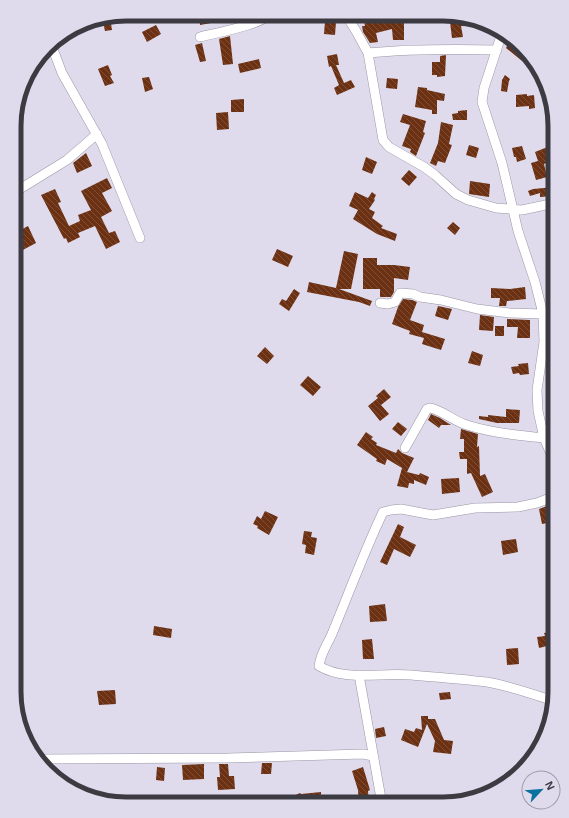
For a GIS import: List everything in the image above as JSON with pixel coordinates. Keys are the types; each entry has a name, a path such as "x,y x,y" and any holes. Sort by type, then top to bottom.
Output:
{"street":[{"path":"200,37 258,21"},
{"path":"349,21 368,53 383,140 385,144 435,175 453,192 478,204 514,210 522,210 548,204"},
{"path":"501,39 484,88 482,102 502,163 518,232 535,282 543,314 544,342 537,399 544,438 548,447"},
{"path":"368,53 436,48 497,50"},
{"path":"53,51 62,73 97,134 140,238"},
{"path":"21,188 67,160 97,134"},
{"path":"380,303 388,304 396,302 400,293 405,293 477,309 510,313 543,314"},
{"path":"544,342 548,343"},
{"path":"405,448 427,409 430,408 460,423 493,432 544,438"},
{"path":"548,499 536,503 518,506 475,508 433,515 401,509 383,512 368,544 333,632 320,656 319,666 328,672 359,675 408,674 488,682 548,699"},
{"path":"359,675 381,797"},
{"path":"46,759 236,758 363,754 373,756"}],"building":[{"path":"200,21 217,21 217,22 200,25"},
{"path":"325,21 336,22 335,35 324,34"},
{"path":"364,21 403,21 404,40 393,40 392,29 376,33 378,42 370,43 363,32 362,26 365,26"},
{"path":"429,21 456,22 475,27 461,26 463,37 452,38 450,22 429,23"},
{"path":"111,22 112,30 105,31 103,24"},
{"path":"156,25 161,34 147,42 142,32"},
{"path":"230,36 233,64 223,65 219,39"},
{"path":"202,43 206,61 200,62 195,45"},
{"path":"508,44 512,47 527,65 527,65 506,48"},
{"path":"337,54 339,65 336,65 344,83 351,80 355,87 337,95 334,88 339,85 331,66 329,67 327,56"},
{"path":"446,55 445,76 437,77 437,75 432,75 432,62 440,62 440,56"},
{"path":"259,59 261,68 240,73 238,64"},
{"path":"108,65 112,75 110,76 114,83 105,86 98,69"},
{"path":"505,75 510,79 507,92 501,91 502,80"},
{"path":"149,77 153,89 145,92 142,78"},
{"path":"387,78 398,79 397,89 386,88"},
{"path":"418,87 427,88 427,90 445,94 444,101 437,100 437,114 432,114 432,110 415,107"},
{"path":"527,94 527,96 534,95 535,108 529,109 529,106 516,107 516,95"},
{"path":"244,99 244,112 231,112 231,100"},
{"path":"467,110 467,120 453,120 452,114 458,113 458,111"},
{"path":"228,112 229,129 217,130 216,113"},
{"path":"403,114 426,121 423,132 425,133 416,156 410,152 411,149 402,146 410,125 400,122"},
{"path":"441,122 453,125 449,144 452,145 445,163 438,161 436,166 430,163 438,143"},
{"path":"469,145 479,148 476,158 466,155"},
{"path":"522,146 526,159 517,162 512,148"},
{"path":"548,147 548,162 544,164 547,177 536,180 531,163 538,161 535,152"},
{"path":"86,153 92,166 77,173 73,163"},
{"path":"366,157 377,162 372,174 362,170"},
{"path":"409,170 417,177 409,186 401,179"},
{"path":"107,178 112,188 102,193 112,211 101,217 109,233 115,231 120,242 106,249 95,226 78,233 80,237 68,243 66,238 64,239 41,195 55,189 61,202 58,203 69,226 80,221 78,215 91,210 81,191"},
{"path":"470,181 490,184 489,197 469,194"},
{"path":"548,188 548,196 540,197 540,193 530,196 528,191"},
{"path":"355,192 368,198 372,192 376,195 375,200 369,209 375,212 372,218 383,226 381,228 397,234 395,241 377,234 353,219 358,210 349,206"},
{"path":"453,222 460,228 455,235 447,228"},
{"path":"28,226 36,243 21,251 21,230"},
{"path":"277,249 293,256 288,267 272,260"},
{"path":"344,251 358,254 351,289 339,289 372,301 370,306 359,302 307,292 309,282 336,288"},
{"path":"363,258 377,258 377,265 410,267 408,280 394,278 394,292 391,297 380,297 380,289 363,289"},
{"path":"525,287 526,299 507,301 506,306 499,306 500,298 491,298 491,288 510,289"},
{"path":"294,289 300,293 289,311 279,304 282,299 286,301"},
{"path":"403,299 417,302 410,320 424,325 422,332 445,339 441,350 422,344 424,338 409,334 410,331 392,324 398,307"},
{"path":"438,306 452,309 448,320 435,316"},
{"path":"480,315 494,317 493,331 479,330"},
{"path":"507,319 530,320 530,338 517,338 518,327 507,327"},
{"path":"495,326 504,326 504,336 495,336"},
{"path":"265,347 274,356 267,364 257,356"},
{"path":"472,351 483,355 480,366 468,363"},
{"path":"528,363 529,374 513,374 511,367 519,366 518,364"},
{"path":"308,376 321,387 313,396 300,385"},
{"path":"384,389 391,397 381,405 389,414 380,421 368,406 378,398 376,396"},
{"path":"506,409 520,410 519,423 497,423 479,419 479,416 488,417 488,415 506,417"},
{"path":"431,414 451,425 441,425 439,428 428,420"},
{"path":"398,422 407,429 401,436 392,429"},
{"path":"461,429 478,434 477,447 479,446 480,476 485,474 493,492 482,497 471,473 467,474 467,459 460,459 459,452 464,452 464,439 460,439"},
{"path":"366,432 373,437 371,439 377,443 376,445 396,453 398,449 402,453 414,458 407,472 419,475 420,473 429,477 426,485 414,480 414,484 409,483 408,488 397,486 402,468 387,459 385,465 376,461 377,459 357,445"},
{"path":"459,478 460,492 442,494 441,479"},
{"path":"548,506 548,527 547,523 542,524 539,509"},
{"path":"265,511 278,517 269,535 253,524 257,516 261,519"},
{"path":"398,524 404,527 400,537 416,545 410,557 394,549 387,565 380,562"},
{"path":"304,531 312,532 311,537 317,538 314,555 305,553 306,545 302,544"},
{"path":"516,539 518,552 503,555 501,541"},
{"path":"385,604 387,621 370,622 369,606"},
{"path":"154,626 172,629 171,638 153,635"},
{"path":"548,632 548,646 539,648 537,637 545,636 544,633"},
{"path":"372,639 374,659 363,659 362,640"},
{"path":"518,648 519,664 507,665 506,649"},
{"path":"115,690 116,704 99,705 97,691"},
{"path":"450,692 451,699 440,700 439,693"},
{"path":"421,716 428,716 428,719 435,719 444,740 453,741 451,754 433,752 435,741 427,724 418,747 401,740 405,729 414,732 416,728 422,730"},
{"path":"384,727 386,736 376,738 375,729"},
{"path":"262,763 272,763 271,774 261,774"},
{"path":"204,764 204,779 183,780 182,765"},
{"path":"219,764 228,764 229,776 234,776 235,789 218,790 217,777 220,777"},
{"path":"157,767 165,768 164,781 156,780"},
{"path":"363,767 370,790 368,791 368,797 358,797 358,790 352,771"},
{"path":"321,792 321,797 291,797 300,793"}]}
